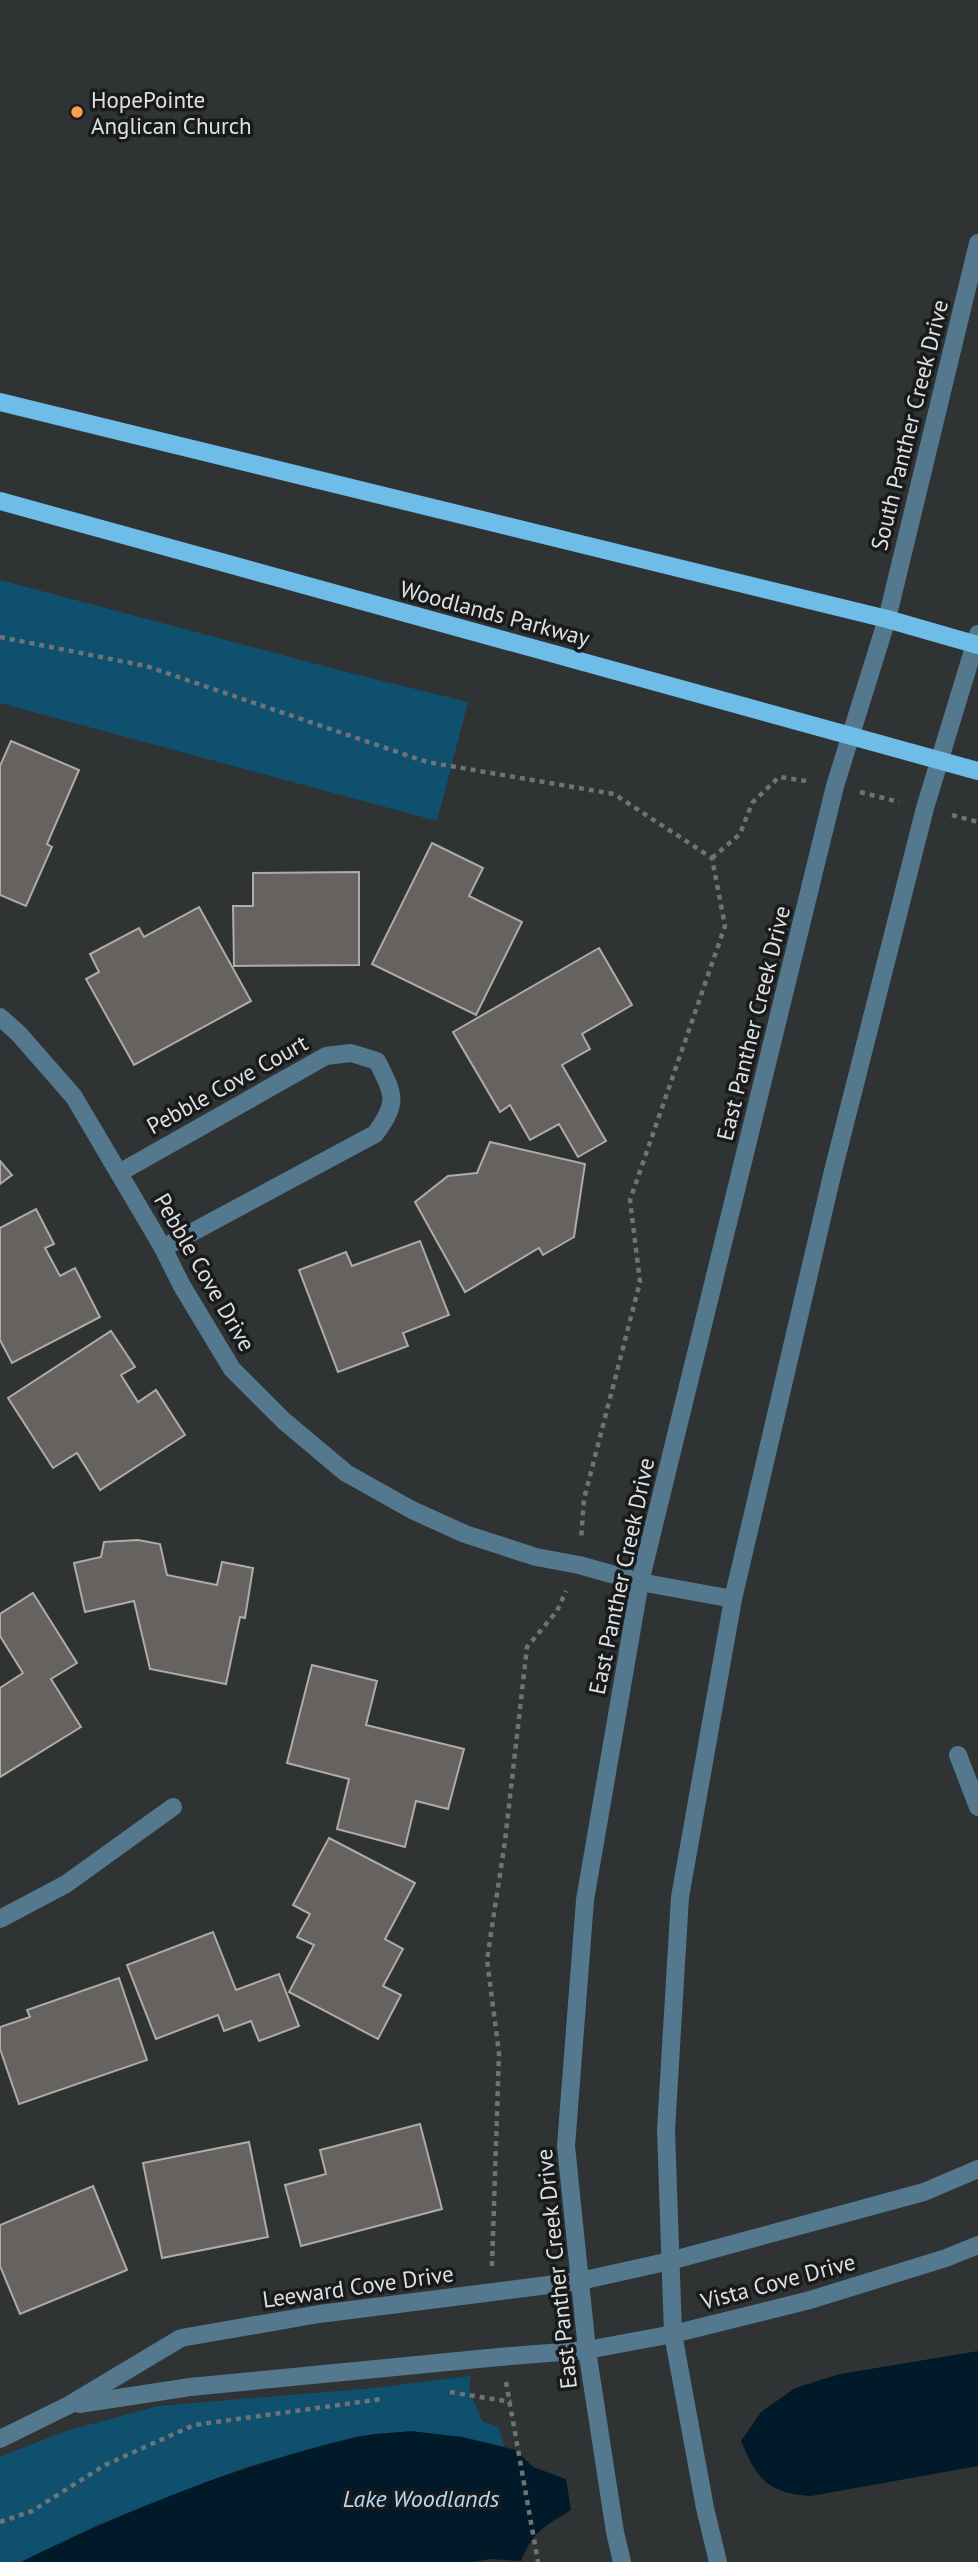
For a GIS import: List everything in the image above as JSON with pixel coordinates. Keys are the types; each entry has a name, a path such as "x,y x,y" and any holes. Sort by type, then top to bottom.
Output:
{"main road":[{"path":"0,402 977,641"},
{"name":"Woodlands Parkway","path":"0,501 978,771"}],"street":[{"name":"South Panther Creek Drive","path":"887,619 978,243"},
{"name":"East Panther Creek Drive","path":"622,2562 587,2350 566,2146 585,1899 640,1582 835,786 887,619"},
{"path":"718,2562 705,2508 673,2334 666,2130 680,1897 733,1599 833,1171 925,808 977,641"},
{"name":"Pebble Cove Drive","path":"0,1017 19,1034 74,1097 232,1369 284,1421 346,1473 412,1510 465,1534 536,1557 579,1565 640,1582 733,1599"},
{"name":"Pebble Cove Court","path":"119,1173 326,1056 351,1053 377,1061 391,1089 390,1114 375,1134 163,1248"},
{"path":"958,1755 978,1807"},
{"path":"0,1919 66,1884 173,1807"},
{"name":"Vista Cove Drive","path":"670,2261 924,2192 978,2169"},
{"name":"Vista Cove Drive","path":"587,2350 673,2334 810,2300 946,2258 978,2245"},
{"name":"Leeward Cove Drive","path":"0,2438 69,2405 181,2338 319,2314 580,2281 670,2261"},
{"name":"Leeward Cove Drive","path":"69,2405 190,2387 587,2350"}],"path":[{"path":"0,637 146,666 427,762 614,794 712,858 724,926 630,1200 640,1282 584,1499 579,1565 557,1611 527,1647 505,1841 487,1960 499,2053 491,2294"},
{"path":"499,2357 511,2402 538,2562"},
{"path":"444,2391 511,2402"},
{"path":"0,2522 32,2511 105,2465 194,2425 391,2398"}],"shaded area":[{"path":"0,580 468,702 437,821 0,703"},
{"path":"471,2376 469,2390 482,2421 499,2428 504,2447 462,2437 359,2436 246,2467 97,2525 21,2562 0,2562 0,2457 66,2431 158,2406 374,2388"}],"water":[{"path":"978,2351 978,2466 811,2496 796,2495 766,2482 752,2465 741,2441 761,2412 795,2388 840,2374"},
{"name":"Lake Woodlands","path":"411,2431 462,2437 516,2450 533,2467 566,2479 571,2510 535,2536 521,2561 21,2562 144,2506 228,2474 357,2437"}],"building":[{"path":"11,741 79,770 47,844 52,847 26,906 0,895 0,766"},
{"path":"432,843 483,868 469,896 522,922 476,1015 372,964"},
{"path":"359,872 359,965 234,966 233,906 253,906 253,873"},
{"path":"199,907 251,1001 134,1065 86,979 99,972 90,954 139,928 144,937"},
{"path":"599,948 632,1005 582,1034 590,1049 562,1065 606,1141 578,1157 559,1124 530,1140 510,1105 500,1112 453,1032"},
{"path":"490,1142 585,1164 574,1237 543,1255 539,1248 465,1292 415,1202 448,1176 477,1173"},
{"path":"0,1161 12,1175 0,1184"},
{"path":"36,1209 54,1244 45,1248 60,1276 75,1268 100,1317 12,1363 0,1340 0,1228"},
{"path":"420,1241 449,1315 403,1333 408,1346 338,1372 299,1270 346,1252 352,1266"},
{"path":"111,1331 135,1367 121,1375 138,1402 156,1390 185,1435 100,1490 77,1453 53,1468 8,1398"},
{"path":"138,1540 160,1544 167,1575 217,1585 222,1562 253,1568 245,1618 240,1617 226,1684 150,1669 134,1601 85,1612 74,1563 101,1557 104,1542"},
{"path":"33,1593 77,1663 51,1679 81,1727 0,1777 0,1688 23,1673 0,1636 0,1614"},
{"path":"312,1665 377,1681 366,1725 464,1749 448,1809 416,1801 405,1847 337,1829 349,1779 287,1763"},
{"path":"329,1838 415,1883 385,1939 403,1949 383,1986 401,1995 378,2039 289,1992 314,1945 297,1937 310,1914 293,1905"},
{"path":"213,1932 236,1990 279,1974 299,2026 259,2041 251,2021 224,2031 218,2015 156,2039 127,1965"},
{"path":"119,1978 147,2060 19,2104 0,2049 0,2027 30,2017 27,2010"},
{"path":"420,2124 442,2209 301,2246 285,2185 326,2174 320,2150"},
{"path":"249,2142 268,2237 162,2258 143,2163"},
{"path":"93,2186 127,2270 20,2314 0,2266 0,2225"}],"place":[{"name":"HopePointe Anglican Church","path":"77,112"}]}
